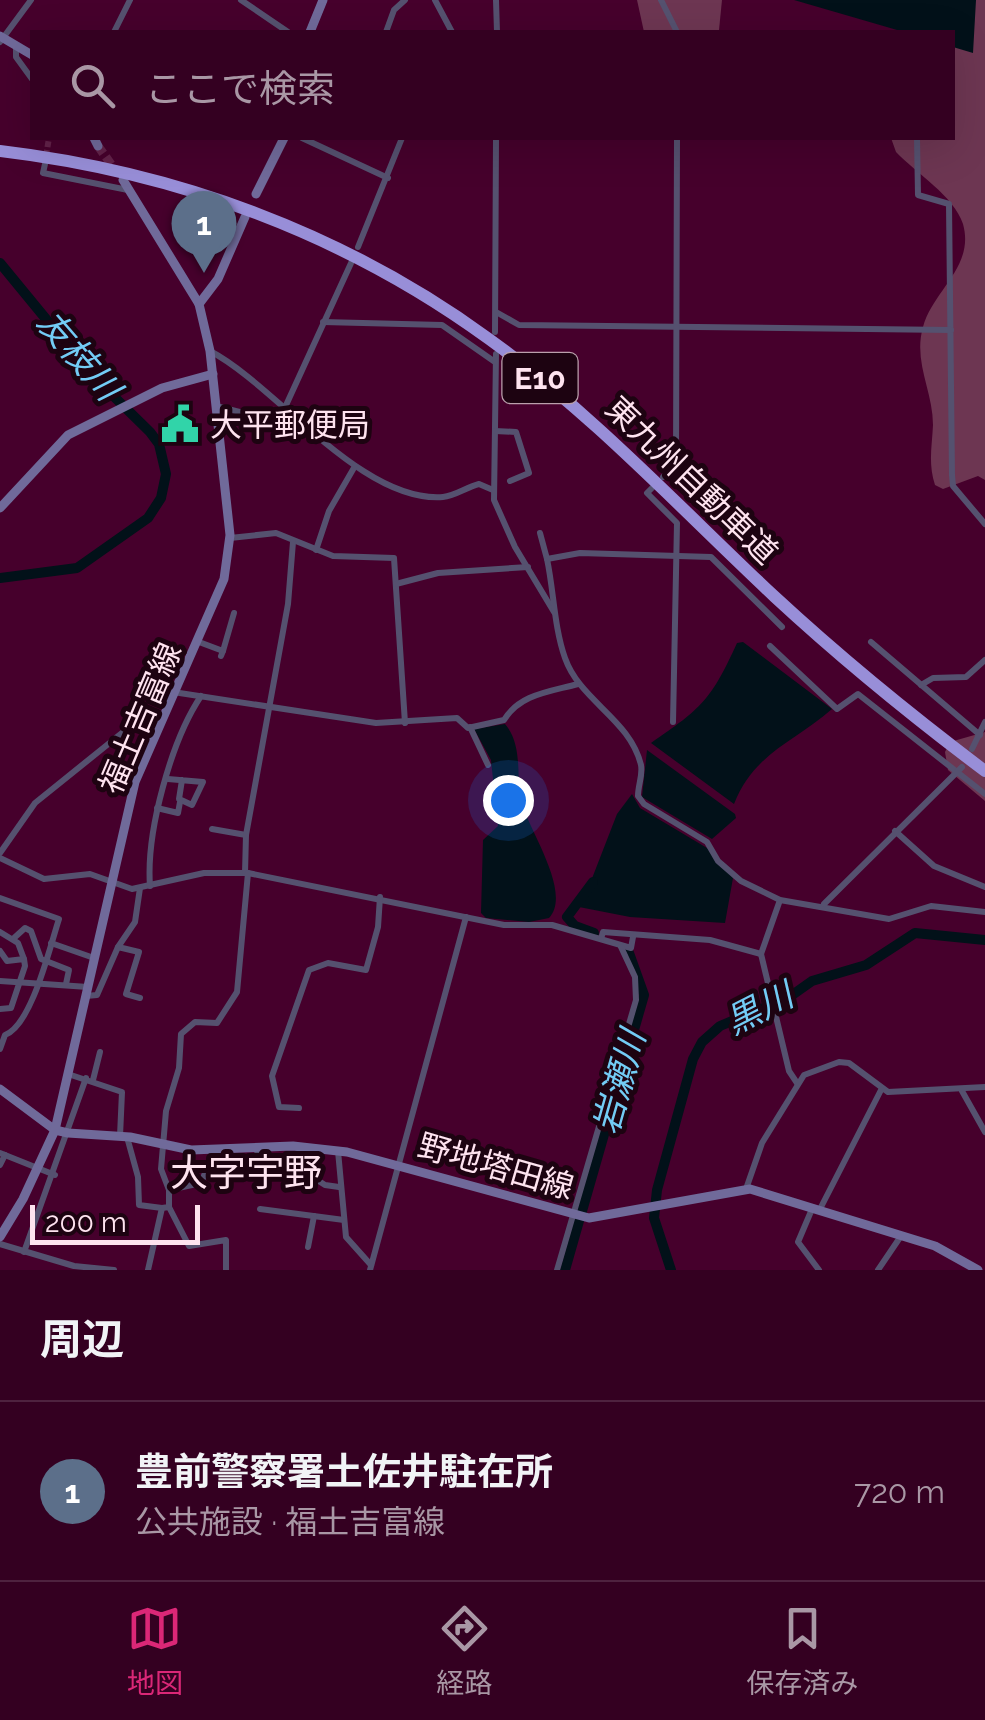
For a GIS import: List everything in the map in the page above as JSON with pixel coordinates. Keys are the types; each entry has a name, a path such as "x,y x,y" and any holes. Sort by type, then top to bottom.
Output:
{"highway":[{"name":"東九州自動車道","path":"0,151 126,172 228,202 344,250 423,294 563,397 840,656 985,771"}],"main road":[{"path":"311,30 323,0"},
{"path":"2,39 30,54"},
{"path":"256,194 283,140"},
{"name":"福土吉富線","path":"0,1241 55,1130 136,782 224,579 230,538 210,351 198,304 125,185"},
{"path":"198,304 218,279 245,217"},
{"path":"0,508 54,446 147,396 187,378 213,374"},
{"name":"野地塔田線","path":"0,1090 55,1130 68,1133 214,1151 338,1151 400,1164 573,1215 604,1217 746,1189 934,1246 978,1270"}],"street":[{"path":"2,39 31,0"},
{"path":"115,30 130,0"},
{"path":"241,0 285,30"},
{"path":"387,30 394,10 404,0"},
{"path":"435,0 451,30"},
{"path":"496,0 497,30"},
{"path":"661,0 676,30"},
{"path":"16,46 16,56 30,76"},
{"path":"306,140 388,178"},
{"path":"358,247 401,140"},
{"path":"496,140 496,332"},
{"path":"663,476 676,463 673,329 677,140"},
{"path":"917,140 918,196 949,204 954,486 985,524"},
{"path":"45,164 43,173 125,185"},
{"path":"216,406 273,419 286,407 352,260"},
{"path":"496,312 519,325 950,330"},
{"path":"323,322 442,325 496,358 493,490 515,547 556,616"},
{"path":"210,351 286,407 321,443 355,466 428,496 449,496 479,484 493,490"},
{"path":"494,432 516,432 529,473 510,481"},
{"path":"316,550 329,511 355,466"},
{"path":"652,488 647,494 677,523 673,722"},
{"path":"230,538 276,533 316,550 356,558 394,558 404,723"},
{"path":"540,533 565,659 578,684 608,711 630,743 641,766 638,796 644,804 707,842 718,861 741,880 780,900 824,905 889,920 931,906 985,912"},
{"path":"148,1270 169,1190 161,1170 181,1034 195,1022 217,1023 237,992 246,835 288,604 293,542"},
{"path":"547,559 580,552 711,556 782,627"},
{"path":"396,584 438,574 529,567"},
{"path":"199,642 222,653 234,613"},
{"path":"871,642 980,735"},
{"path":"770,646 837,709 858,694 985,794"},
{"path":"921,685 932,678 966,677 985,660"},
{"path":"470,727 504,720 510,707 526,698 578,684"},
{"path":"173,692 404,723 457,718 470,727 488,764"},
{"path":"150,886 156,808 180,732 201,696"},
{"path":"164,714 143,716 35,803 0,856 44,879 90,874 140,888 204,873 246,873 328,893 380,898 504,925 552,925 631,948 633,937"},
{"path":"972,749 985,722"},
{"path":"824,905 960,771"},
{"path":"168,779 204,785 192,805 180,802"},
{"path":"156,808 178,813 182,780"},
{"path":"212,829 246,835"},
{"path":"895,831 934,866 985,887"},
{"path":"0,981 66,984 96,995 118,947 135,922 140,888"},
{"path":"0,898 60,919 26,1014 6,1035 0,1050"},
{"path":"298,1108 279,1106 272,1076 308,970 328,963 366,970 378,927 380,898"},
{"path":"780,900 761,954 789,1071 797,1083"},
{"path":"370,1268 466,916"},
{"path":"14,938 25,928 31,930 45,961 69,970 66,984"},
{"path":"0,932 14,938 24,959 22,980 11,1008 0,1009"},
{"path":"601,938 603,932 710,940 761,954"},
{"path":"51,943 94,958"},
{"path":"557,1270 636,1000 634,976 621,946"},
{"path":"118,947 139,952 126,994 140,998"},
{"path":"0,951 7,961 24,959"},
{"path":"24,1252 100,1052"},
{"path":"746,1189 762,1143 775,1128 804,1075 839,1062 862,1069 881,1090 985,1087"},
{"path":"68,1074 122,1092 123,1137 140,1205 165,1207"},
{"path":"819,1270 798,1242 881,1090"},
{"path":"962,1090 985,1132"},
{"path":"245,1171 258,1171 257,1148"},
{"path":"169,1190 201,1182 214,1151"},
{"path":"338,1151 346,1237 370,1268"},
{"path":"0,1165 2,1154 54,1174"},
{"path":"286,1160 324,1185 339,1187"},
{"path":"165,1207 189,1246 226,1240 226,1270"},
{"path":"260,1209 344,1220"},
{"path":"308,1247 314,1216"},
{"path":"878,1270 902,1235"},
{"path":"0,1241 74,1266 114,1270"}],"shaded area":[{"path":"637,0 722,0 719,30 644,30"},
{"path":"794,0 976,0 973,53 955,48 955,30 897,30"},
{"path":"915,0 985,0 985,480 978,476 943,489 935,485 932,469 932,412 920,352 928,314 963,253 963,224 952,204 896,152 892,140 955,140 955,30 899,30"},
{"path":"743,642 832,709 764,760 752,772 734,804 651,743 703,701 720,678 737,643"},
{"path":"505,724 517,751 521,800 556,893 549,918 529,922 486,918 481,913 483,840 498,826 491,760 474,729"},
{"path":"985,732 985,801 948,770 945,752 950,742"},
{"path":"647,750 736,818 712,839 642,797"},
{"path":"632,794 640,808 707,848 733,878 725,923 630,917 579,907 595,885 591,881 617,814"}],"waterway":[{"name":"友枝川","path":"0,263 92,375 150,432 159,444 166,474 161,498 148,518 77,568 0,578"},
{"name":"岩瀬川","path":"593,882 567,917 575,926 594,933"},
{"name":"黒川","path":"671,1270 654,1218 657,1190 693,1059 702,1042 720,1026 788,998 812,981 866,965 915,933 985,940"},
{"name":"岩瀬川","path":"582,1211 644,995 629,953"},
{"name":"岩瀬川","path":"565,1270 579,1221"}],"tunnel":[{"path":"46,156 49,140"},
{"path":"98,146 118,174"}],"place":[{"name":"豊前警察署土佐井駐在所","path":"204,273"},
{"name":"大平郵便局","path":"180,424"}],"district":[{"name":"大字宇野","path":"246,1172"}]}
